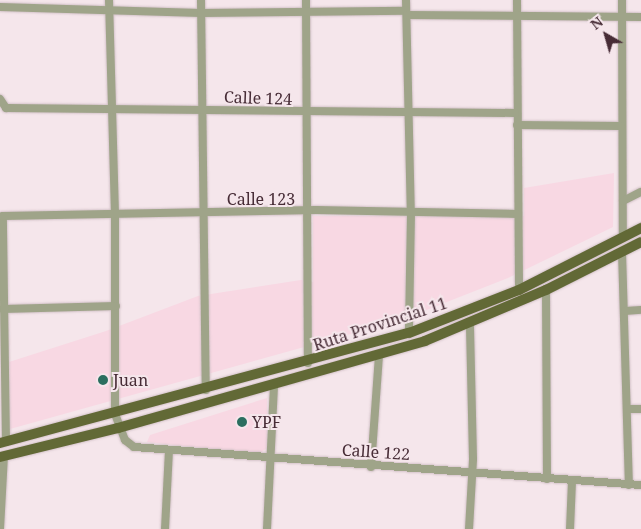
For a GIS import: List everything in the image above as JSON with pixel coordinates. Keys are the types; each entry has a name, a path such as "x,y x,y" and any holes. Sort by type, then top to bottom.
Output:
{"main road":[{"name":"Ruta Provincial 11","path":"3,443 308,363 410,333 519,290 641,228"},
{"name":"Ruta Provincial 11","path":"2,456 118,428 379,356 470,324 546,290 641,242"}],"street":[{"path":"109,0 115,216 115,414 118,428"},
{"path":"201,0 206,390"},
{"path":"306,0 308,363"},
{"path":"406,0 411,213 410,333"},
{"path":"517,0 516,113 519,290"},
{"path":"622,0 621,126 623,237"},
{"path":"0,7 201,13 306,12 641,17"},
{"name":"Calle 124","path":"1,102 112,111 203,110 308,114 409,111 516,113"},
{"path":"517,125 621,126"},
{"path":"623,201 641,192"},
{"name":"Calle 123","path":"3,309 3,216 308,212 518,214"},
{"path":"622,252 629,484"},
{"path":"546,290 547,479"},
{"path":"3,443 3,309 116,306"},
{"path":"625,311 641,310"},
{"path":"469,529 473,473 470,324"},
{"path":"371,467 379,356"},
{"path":"266,529 274,385"},
{"path":"627,409 641,409"},
{"name":"Calle 122","path":"118,428 125,440 134,447 271,457 371,467 473,473 572,482 641,485"},
{"path":"166,529 170,450"},
{"path":"0,529 2,456"},
{"path":"570,529 572,482"}],"shaded area":[{"path":"614,173 613,227 508,278 401,320 10,429 9,362 106,331 198,296 301,280 313,282 313,216 524,216 524,188"},
{"path":"267,398 267,448 259,454 147,442 150,435"}],"place":[{"name":"Juan","path":"103,380"},
{"name":"YPF","path":"242,422"}]}
